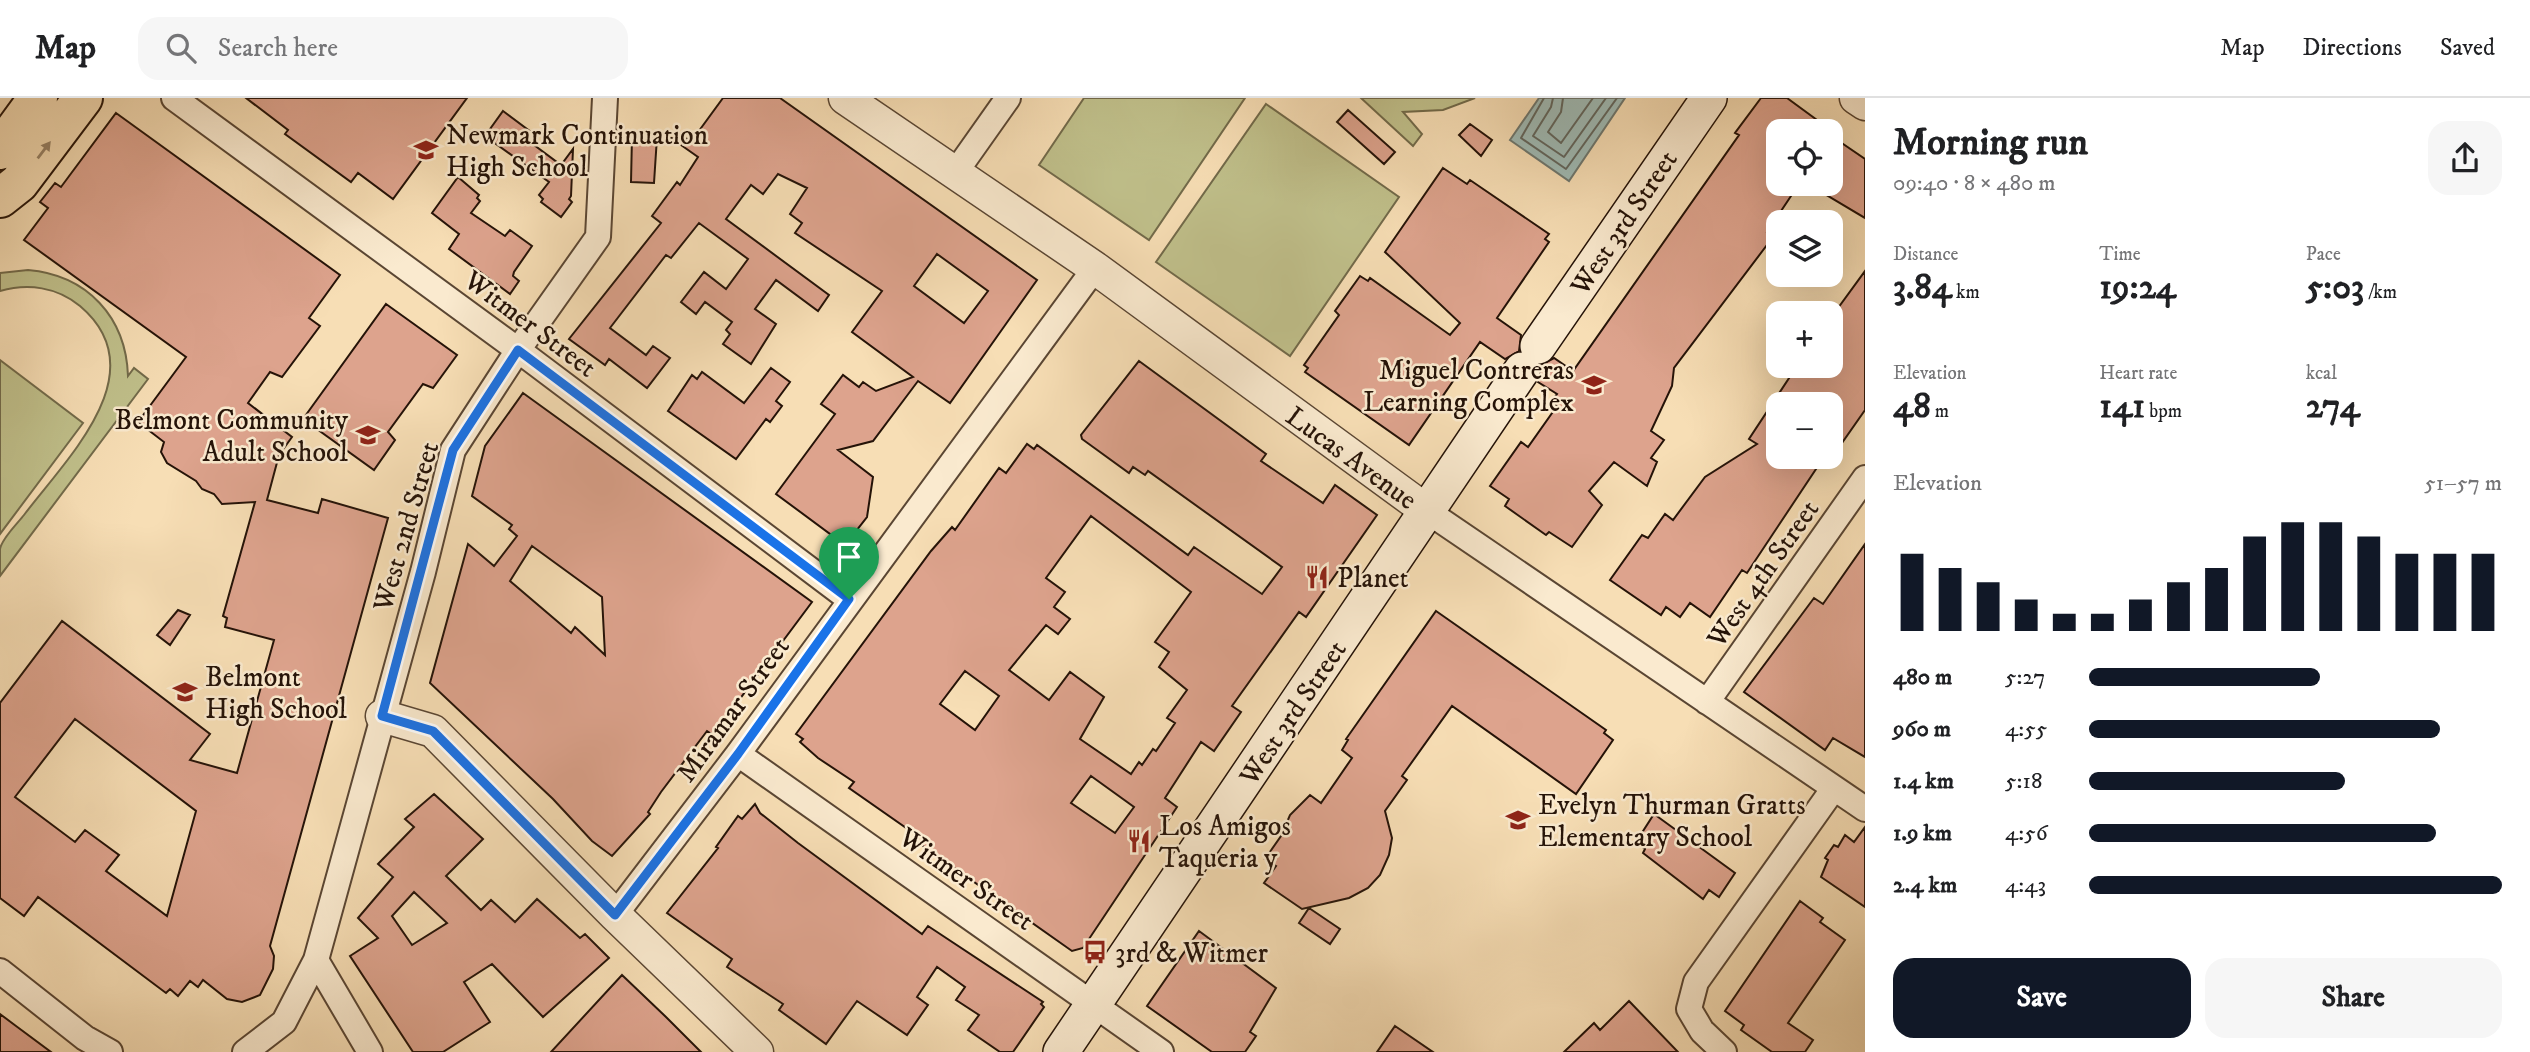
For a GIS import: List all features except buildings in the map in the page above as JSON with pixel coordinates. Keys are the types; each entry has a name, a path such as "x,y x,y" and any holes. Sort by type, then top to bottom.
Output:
{"main road":[{"path":"0,150 38,98"},
{"path":"0,198 19,183 83,98"},
{"name":"West 3rd Street","path":"1061,1052 1709,98"}],"street":[{"name":"Witmer Street","path":"174,98 518,350 849,599"},
{"name":"West 2nd Street","path":"245,1052 284,1022 316,960 453,450 518,350 598,237 605,98"},
{"name":"Lucas Avenue","path":"845,98 1095,268 1427,511 1865,809"},
{"path":"956,173 1009,98"},
{"path":"1856,98 1865,104"},
{"name":"Miramar Street","path":"615,915 738,754 849,599 1095,268"},
{"name":"West 4th Street","path":"1707,702 1865,478"},
{"path":"382,716 433,731 615,915 757,1052"},
{"name":"Witmer Street","path":"738,754 1161,1052"},
{"path":"1724,1052 1702,1031 1689,1009 1696,982 1834,788"},
{"path":"316,960 370,1052"},
{"path":"0,971 85,1038 110,1052"}],"green space":[{"path":"1084,98 1245,98 1149,240 1039,165"},
{"path":"1361,98 1475,98 1443,110 1403,112 1422,134 1413,146"},
{"path":"1266,104 1399,197 1290,356 1156,262"},
{"path":"28,270 68,280 85,290 111,318 120,335 128,376 134,368 148,379 0,576 0,549 4,540 81,442 97,414 108,386 110,359 102,332 80,306 62,295 42,288 21,287 0,291 0,273"},
{"path":"0,360 83,423 0,534"}],"water":[{"path":"1539,98 1625,98 1569,181 1510,140"}],"place":[{"name":"Newmark Continuation High School","path":"426,150"},
{"name":"Miguel Contreras Learning Complex","path":"1594,385"},
{"name":"Belmont Community Adult School","path":"368,435"},
{"name":"Planet","path":"1317,577"},
{"name":"Belmont High School","path":"185,692"},
{"name":"Evelyn Thurman Gratts Elementary School","path":"1518,820"},
{"name":"Los Amigos Taqueria y","path":"1139,841"},
{"name":"3rd & Witmer","path":"1095,952"}],"route":[{"path":"518,350 849,599 738,754 615,915 433,731 382,716 423,572 453,450 518,350"}]}
